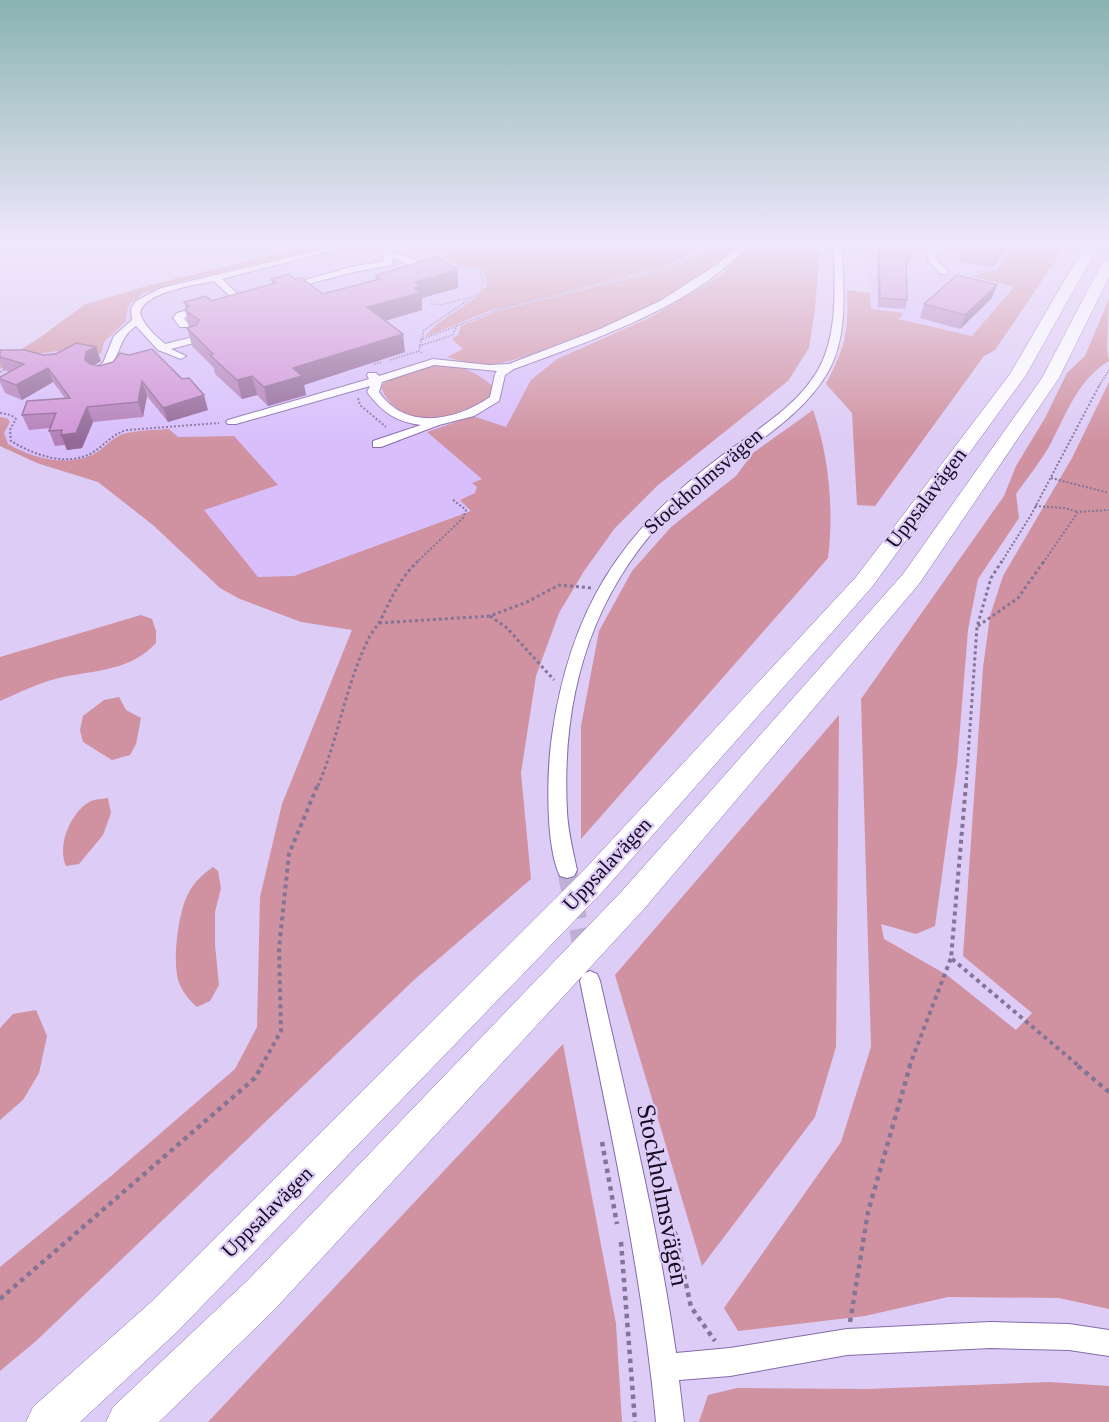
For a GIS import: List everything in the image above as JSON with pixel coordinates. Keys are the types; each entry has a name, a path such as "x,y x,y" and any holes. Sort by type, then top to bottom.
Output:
{"highway":[{"name":"Uppsalavägen","path":"48,1422 164,1317 594,880 864,582 1018,375 1054,311"},
{"name":"Uppsalavägen","path":"128,1422 261,1295 633,900 911,579 1050,378 1084,311"},
{"path":"143,1422 261,1295"},
{"path":"34,1422 164,1317"}],"street":[{"path":"135,311 136,322 167,353 181,356"},
{"path":"184,325 178,318 194,311"},
{"path":"377,444 483,409 495,399 500,374 510,367 587,339 649,311"},
{"name":"Stockholmsvägen","path":"567,870 558,812 560,739 569,689 582,638 603,593 626,554 656,518 702,477 808,392 823,372 832,349 838,323 838,311"},
{"path":"108,365 113,344 125,329 136,322"},
{"path":"162,348 197,339"},
{"path":"232,422 433,362 510,367"},
{"path":"472,366 499,386"},
{"path":"377,380 373,392 385,408 401,417 420,423 443,421"},
{"name":"Stockholmsvägen","path":"590,981 632,1240 666,1367 670,1422"},
{"path":"666,1367 730,1362 847,1342 990,1335 1069,1337 1109,1343"}],"path":[{"path":"449,311 431,322 423,330 420,340 494,311"},
{"path":"419,345 453,334 457,325"},
{"path":"390,360 419,351"},
{"path":"43,356 68,352"},
{"path":"0,372 11,366"},
{"path":"847,1342 868,1212 907,1074 951,958 977,627 991,578 1051,478 1095,391 1109,370"},
{"path":"0,413 11,415 16,419 10,430 11,441 22,448 53,459 72,459 90,454 119,432 232,422"},
{"path":"1051,478 1079,484 1090,490 1109,493"},
{"path":"0,1299 255,1078 281,1031 279,948 289,854 330,757 346,700 367,641 379,623 403,575 464,518 466,510 452,499"},
{"path":"1035,506 1064,508 1078,513 1109,510"},
{"path":"977,627 1018,598 1078,513"},
{"path":"587,597 596,580"},
{"path":"379,623 490,616 527,602 559,585 592,588"},
{"path":"490,616 507,628 555,681"},
{"path":"552,690 558,670"},
{"path":"951,958 1109,1092"},
{"path":"602,1140 632,1240 635,1422"},
{"path":"632,1240 675,1233 690,1307 730,1362"}],"shaded area":[{"path":"75,311 580,311 611,334 557,359 508,498 294,576 220,588 153,525 98,482 37,463 0,446 0,362 38,339"},
{"path":"75,311 127,311 126,321 104,342 101,354 75,351 49,352 24,358 0,369 0,362 38,339"},
{"path":"456,311 488,311 425,337 439,323"},
{"path":"498,311 638,311 532,354 488,365 447,357 463,349 452,339 458,335 461,326"},
{"path":"660,311 815,311 809,348 788,381 657,486 615,528 584,571 559,613 536,676 521,773 531,879 414,980 36,1341 0,1371 0,1267 111,1176 235,1069 257,1027 260,897 282,804 352,630 301,622 240,599 220,588 153,525 98,482 37,463 0,446 0,417 7,418 10,422 4,433 8,444 38,457 60,460 82,459 92,455 119,436 134,432 169,429 178,437 234,436 278,485 204,510 258,577 294,576 471,511 460,500 475,493 477,487 472,483 482,479 427,432 473,416 506,427 531,380 557,359"},
{"path":"847,311 904,313 898,319 972,336 993,311 1021,311 995,350 984,356 875,506 857,505 852,413 826,384 842,349"},
{"path":"890,311 993,311 972,336 897,319 903,313"},
{"path":"1104,311 1109,311 1107,349 1109,361 1098,368 1081,387 1047,450 1016,494 1019,518 978,579 968,630 957,765 935,926 916,934 881,924 884,939 947,975 1016,1030 1032,1013 963,956 983,668 990,616 1003,576 1072,458 1109,382 1109,1309 1059,1298 948,1297 865,1316 738,1331 724,1308 841,1142 871,1047 861,699 1004,496 1016,466 1045,418 1067,373 1085,356"},
{"path":"448,365 467,370 488,382 494,387 489,397 474,407 441,419 432,419 404,413 396,408 384,394 381,386 395,377 422,368"},
{"path":"813,410 823,446 829,483 828,558 581,839 581,726 599,631 632,571 671,527 736,476 753,453"},
{"path":"141,615 152,619 156,631 156,643 132,661 105,670 48,681 0,701 0,657"},
{"path":"119,697 126,710 141,718 136,744 130,755 112,760 83,742 80,730 83,716 104,700"},
{"path":"839,715 836,1047 815,1117 702,1266 615,975"},
{"path":"108,798 111,813 103,835 79,864 66,866 64,840 71,822 82,807 89,802"},
{"path":"213,867 218,871 221,888 215,912 215,945 219,985 210,1001 197,1007 183,991 177,976 177,939 181,913 188,894 199,879"},
{"path":"36,1010 47,1036 39,1073 23,1100 0,1120 0,1028 13,1014"},
{"path":"563,1044 616,1324 622,1422 208,1422"},
{"path":"1050,1382 1109,1386 1109,1422 699,1422 708,1395 737,1388 867,1389"}],"building":[{"path":"187,311 373,311 403,334 293,368 302,376 264,387 252,376 237,380 210,355 213,354 187,328 197,325 199,320"},
{"path":"951,311 969,311 965,315"},
{"path":"76,343 96,347 86,352 85,360 99,366 113,362 120,353 129,355 152,349 182,379 189,378 204,395 163,408 142,381 138,402 87,407 76,433 61,435 62,430 49,431 56,413 22,415 27,401 70,398 48,368 16,385 0,379 24,364 0,357 0,350 25,350 43,355 56,354"}],"tunnel":[{"path":"567,870 585,957"}]}
